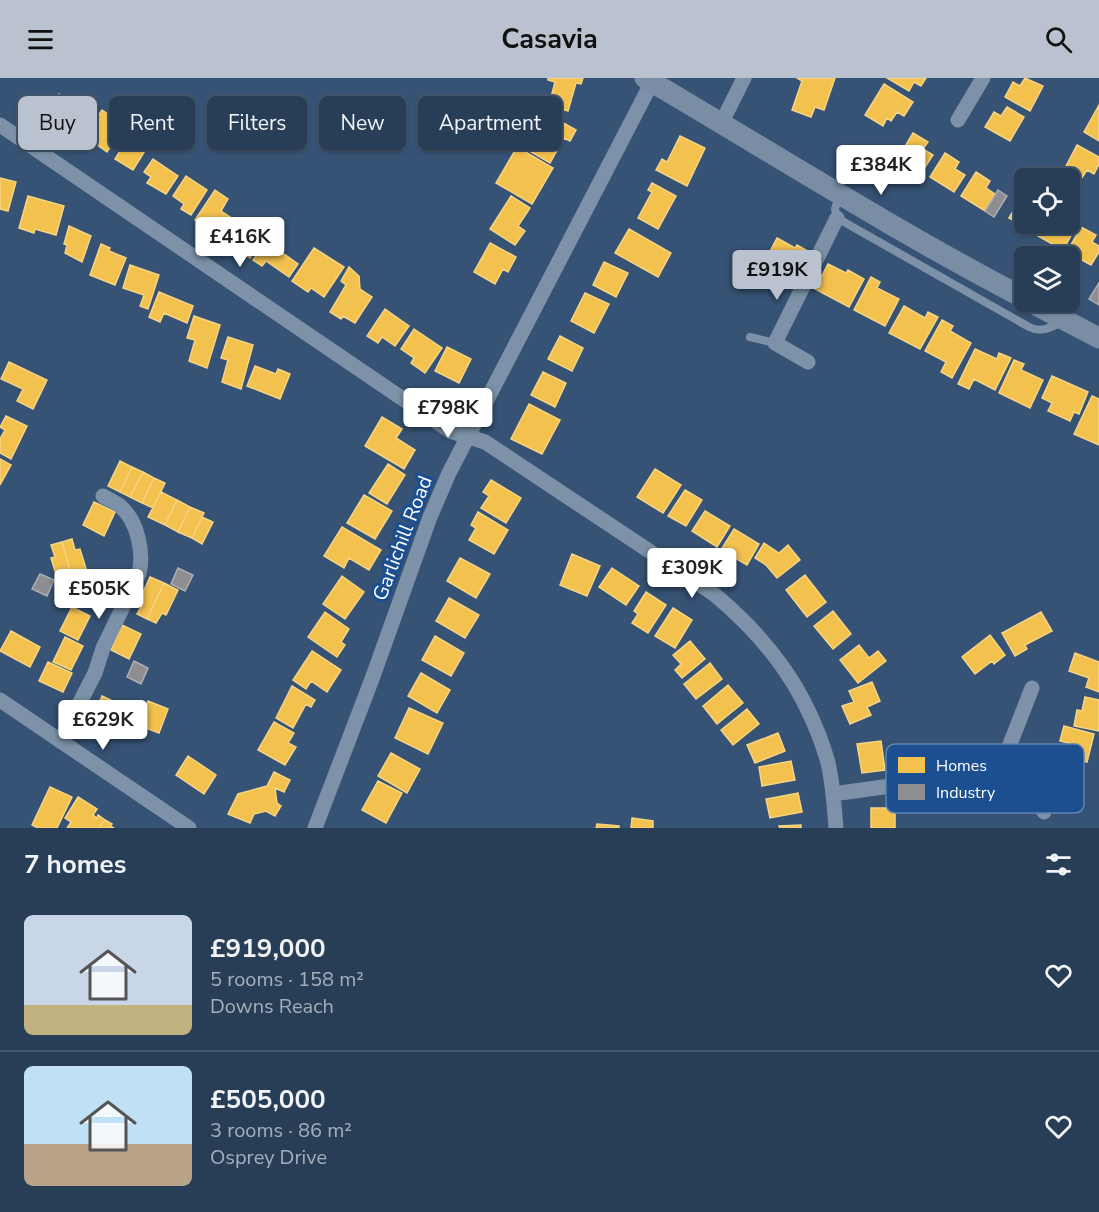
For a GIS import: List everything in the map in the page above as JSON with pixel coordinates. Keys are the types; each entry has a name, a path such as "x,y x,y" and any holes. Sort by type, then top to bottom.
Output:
{"main road":[{"path":"648,80 840,195 1014,293"},
{"path":"1050,312 1099,338"}],"street":[{"path":"721,124 744,78"},
{"path":"957,120 983,78"},
{"name":"Garlichill Road","path":"315,828 430,517 449,473 648,80"},
{"path":"0,125 450,431 485,442 714,594 736,612 767,644 795,684 814,725 827,761 836,828"},
{"path":"808,362 775,344 837,218"},
{"path":"60,741 95,673 103,648 139,574 142,561 130,518 120,505 103,496"},
{"path":"1010,744 1032,688"},
{"path":"0,700 189,828"},
{"path":"833,794 886,787"}],"lane":[{"path":"840,195 835,208 837,218 1037,331 1066,320"},
{"path":"750,337 775,344"}],"building: Homes":[{"path":"548,78 583,78 581,84 576,83 568,111 562,109 562,96 551,96 555,82"},
{"path":"797,78 835,78 824,110 815,107 811,117 792,110 802,81"},
{"path":"887,78 926,78 921,86 914,82 909,91"},
{"path":"1025,78 1043,86 1030,111 1005,97 1013,82 1020,86"},
{"path":"884,84 913,102 904,116 897,112 891,121 887,118 883,126 865,115"},
{"path":"1099,105 1099,141 1084,132"},
{"path":"1007,107 1024,117 1010,141 985,127 994,112 1001,116"},
{"path":"102,110 109,115 109,149 107,152 97,145 97,118"},
{"path":"562,122 576,130 570,141 564,138 562,142"},
{"path":"913,133 928,142 923,149 933,155 922,172 898,158"},
{"path":"680,136 705,148 687,186 656,170 662,159 667,162"},
{"path":"1077,145 1099,157 1099,164 1094,174 1087,170 1081,179 1080,168 1065,168"},
{"path":"121,150 145,150 133,170 115,159"},
{"path":"515,150 522,150 553,168 532,204 496,183"},
{"path":"528,150 557,150 550,163"},
{"path":"945,153 959,162 955,169 965,175 954,192 930,177"},
{"path":"153,159 178,176 166,194 147,183 151,177 144,172"},
{"path":"976,172 990,181 986,188 995,194 985,211 961,196"},
{"path":"186,176 207,190 191,215 181,209 184,204 173,196"},
{"path":"0,178 16,182 8,211 0,209"},
{"path":"652,183 676,196 658,229 638,218 652,192 648,190"},
{"path":"215,190 228,199 221,211 230,217 218,235 195,220"},
{"path":"28,196 64,206 56,235 35,229 34,233 19,228"},
{"path":"511,196 530,208 518,226 525,231 515,245 490,229"},
{"path":"1014,209 1014,221 1009,218"},
{"path":"257,220 270,229 250,258 228,243 240,225 249,231"},
{"path":"69,226 91,236 82,262 65,253 67,245 64,244"},
{"path":"1081,227 1096,235 1092,242 1099,246 1099,252 1091,265 1080,259 1080,246 1070,246 1077,234 1080,234"},
{"path":"629,229 671,253 658,277 615,253"},
{"path":"1039,234 1072,234 1065,246 1056,246 1038,236"},
{"path":"777,238 795,248 797,245 813,254 798,281 764,263"},
{"path":"266,241 298,264 289,277 266,261 262,266 253,260"},
{"path":"490,243 516,257 508,272 503,269 495,284 474,272"},
{"path":"101,244 110,248 109,251 126,258 115,285 90,275"},
{"path":"314,248 344,267 324,297 311,288 308,292 292,281"},
{"path":"604,262 628,273 616,297 593,285"},
{"path":"828,264 846,273 848,270 864,279 849,307 815,289"},
{"path":"130,265 159,275 148,309 140,306 144,295 123,288"},
{"path":"349,267 359,276 360,289 372,297 355,323 343,316 341,319 330,312 346,285 341,281"},
{"path":"871,277 880,282 877,288 899,299 885,326 854,310"},
{"path":"159,292 193,306 187,323 164,313 160,322 149,317"},
{"path":"585,293 609,304 594,333 571,321"},
{"path":"904,306 925,318 928,312 938,317 920,349 889,333"},
{"path":"385,309 409,326 395,346 382,337 378,343 367,336"},
{"path":"194,316 220,325 207,368 189,361 195,340 187,338"},
{"path":"942,320 953,326 950,331 971,343 952,378 941,372 946,362 925,351"},
{"path":"414,329 442,348 425,373 411,363 414,358 401,349"},
{"path":"560,336 583,348 572,371 548,359"},
{"path":"228,337 253,345 241,389 222,382 228,360 221,358"},
{"path":"447,347 471,359 459,383 435,371"},
{"path":"975,349 997,359 999,353 1011,358 995,390 974,379 969,389 958,384"},
{"path":"1014,360 1024,364 1021,370 1043,380 1030,408 999,393"},
{"path":"9,362 47,380 33,409 17,401 23,389 1,379"},
{"path":"255,366 276,374 278,369 290,374 280,399 247,386"},
{"path":"543,372 566,383 555,407 531,395"},
{"path":"1052,376 1088,392 1079,414 1074,412 1070,421 1048,411 1052,403 1042,398"},
{"path":"1092,396 1099,399 1099,445 1074,434"},
{"path":"529,404 560,420 542,454 511,439"},
{"path":"6,416 27,426 11,459 0,453 0,439 5,430 0,427"},
{"path":"382,417 402,429 396,438 415,450 404,469 365,446"},
{"path":"0,459 11,465 0,485"},
{"path":"120,461 132,467 120,492 108,486"},
{"path":"388,464 405,475 387,504 369,493"},
{"path":"132,467 143,472 130,497 120,492"},
{"path":"655,469 681,485 663,513 637,497"},
{"path":"143,472 154,478 142,503 130,497"},
{"path":"154,478 165,483 153,508 142,503"},
{"path":"491,480 521,498 506,523 481,508 489,496 483,492"},
{"path":"685,490 702,500 686,526 668,516"},
{"path":"161,492 177,500 165,525 148,517"},
{"path":"364,495 392,511 375,539 347,523"},
{"path":"177,500 190,507 178,532 165,525"},
{"path":"94,502 115,512 104,536 83,525"},
{"path":"190,507 204,513 192,538 178,532"},
{"path":"705,511 730,526 717,547 692,531"},
{"path":"478,512 508,530 494,554 469,540 476,528 471,525"},
{"path":"202,517 213,522 202,544 192,538"},
{"path":"342,527 381,550 369,570 349,558 344,568 324,556"},
{"path":"734,529 759,544 747,565 721,550"},
{"path":"72,539 75,550 80,549 88,575 73,580 62,542"},
{"path":"62,542 73,580 59,584 51,558 55,557 51,545"},
{"path":"764,543 779,553 788,545 800,560 777,578 766,565 755,558"},
{"path":"572,554 600,566 587,596 560,585"},
{"path":"460,558 490,574 476,598 447,581"},
{"path":"612,568 639,586 626,605 599,587"},
{"path":"805,575 826,602 807,617 786,590"},
{"path":"342,576 364,592 345,619 323,604"},
{"path":"150,577 164,583 147,619 137,614 143,603 139,601"},
{"path":"164,583 178,590 166,615 162,613 156,623 147,619"},
{"path":"646,592 666,605 648,633 632,623 638,614 634,611"},
{"path":"449,598 479,615 465,638 436,621"},
{"path":"72,607 90,616 78,640 60,631"},
{"path":"673,608 692,620 675,648 655,636"},
{"path":"833,611 851,634 833,649 814,626"},
{"path":"325,612 349,629 341,642 345,645 337,657 308,637"},
{"path":"1041,612 1052,631 1025,645 1027,649 1015,656 1002,633"},
{"path":"122,625 141,634 129,659 111,650"},
{"path":"11,631 40,647 30,667 0,651"},
{"path":"990,635 1005,655 994,664 992,661 975,674 962,657"},
{"path":"435,636 464,653 451,676 422,660"},
{"path":"65,637 83,646 71,670 53,662"},
{"path":"690,641 705,659 682,678 675,670 681,664 673,655"},
{"path":"859,645 869,658 878,651 886,661 858,683 840,660"},
{"path":"312,651 341,670 327,692 311,681 306,689 293,680"},
{"path":"1075,653 1099,662 1099,692 1086,687 1089,678 1069,671"},
{"path":"48,662 72,673 63,692 39,681"},
{"path":"710,663 722,679 696,699 684,684"},
{"path":"421,673 450,690 437,713 408,696"},
{"path":"872,682 880,701 867,707 871,715 850,724 842,706 854,702 849,691"},
{"path":"728,685 743,703 717,724 703,706"},
{"path":"292,686 315,700 311,707 306,704 293,728 276,718"},
{"path":"102,696 126,707 117,726 94,715"},
{"path":"1085,697 1099,700 1099,731 1074,726 1077,710 1082,711"},
{"path":"148,701 168,709 159,733 138,725"},
{"path":"409,708 443,723 428,754 395,738"},
{"path":"747,709 759,724 733,745 721,730"},
{"path":"274,722 294,733 288,743 296,747 285,765 258,750"},
{"path":"1064,726 1094,734 1087,762 1084,761 1084,744 1069,744 1060,741"},
{"path":"778,733 785,751 755,763 747,745"},
{"path":"881,741 885,770 862,773 857,744"},
{"path":"391,753 420,769 407,793 378,776"},
{"path":"188,756 216,775 204,794 176,775"},
{"path":"791,761 795,780 762,786 759,767"},
{"path":"274,772 290,780 284,792 275,788 277,803 281,806 275,816 266,811 254,814 250,823 228,814 238,794 267,786"},
{"path":"378,781 402,793 386,823 362,810"},
{"path":"50,787 72,797 57,828 38,828 32,825"},
{"path":"798,793 802,812 770,818 766,799"},
{"path":"78,797 97,809 93,815 97,818 98,815 105,820 99,828 67,828 71,822 65,818"},
{"path":"871,808 886,808 886,813 895,813 895,828 871,828"},
{"path":"632,818 653,821 653,828 631,828"},
{"path":"105,820 112,824 110,826 114,828 99,828"},
{"path":"597,824 619,826 619,828 596,828"},
{"path":"801,825 801,828 780,828 779,826"}],"building: Industry":[{"path":"998,190 1007,196 994,217 985,211"},
{"path":"1099,283 1099,305 1089,299"},
{"path":"178,568 193,575 185,591 171,584"},
{"path":"40,574 54,580 47,596 32,589"},
{"path":"94,588 108,595 101,611 87,604"},
{"path":"134,661 148,668 141,684 127,677"}]}
